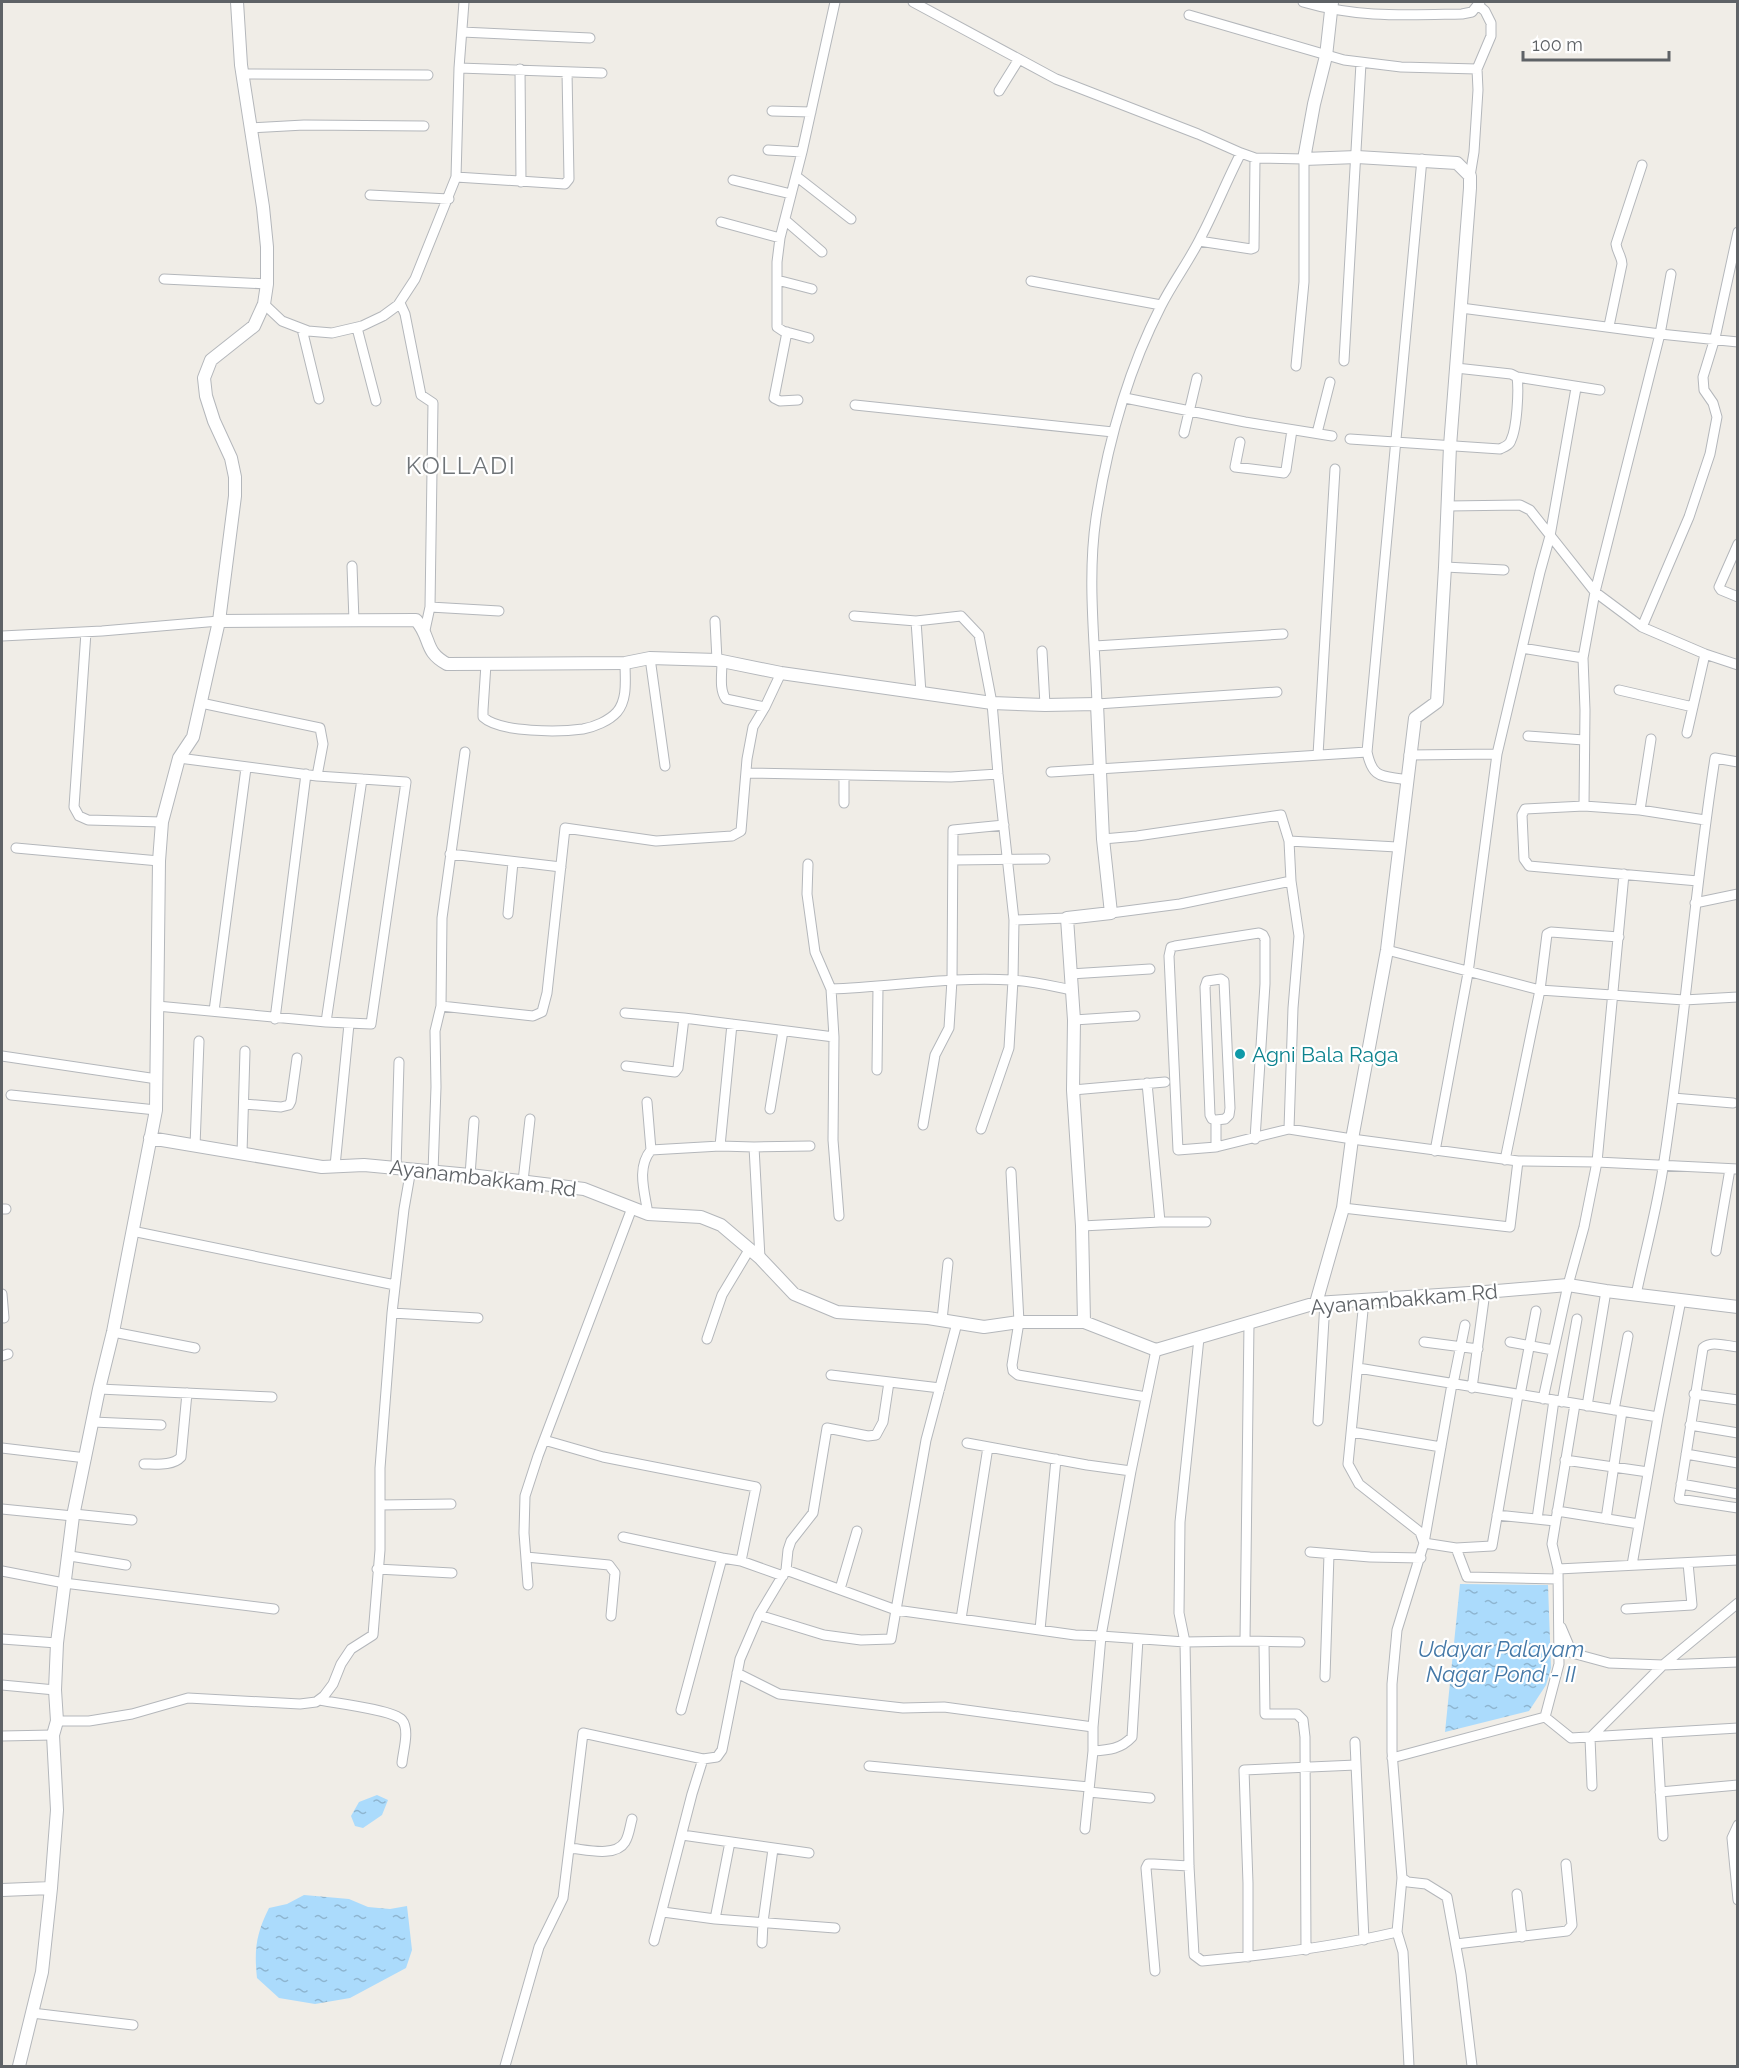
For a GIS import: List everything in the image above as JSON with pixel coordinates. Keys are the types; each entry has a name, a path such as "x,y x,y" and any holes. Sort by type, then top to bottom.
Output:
{"street":[{"path":"19,2067 42,1972 51,1888 57,1810 53,1736 57,1720 55,1690 57,1643 64,1583 70,1556 74,1515 99,1389 113,1332 156,1110 159,861 162,822 179,758 193,737 219,621 232,527 235,477 231,458 214,421 206,396 204,378 211,360 254,326 264,304 267,284 267,248 242,74 237,2"},
{"path":"264,304 282,321 308,331 332,333 357,328 383,316 400,303 416,279 456,177 459,68 464,2"},
{"path":"809,338 779,330 776,324 780,238 836,2"},
{"path":"913,2 1056,79 1255,158 1422,159 1457,163 1470,176"},
{"path":"1303,2 1370,15 1462,14 1472,12 1479,3 1491,23 1491,36 1477,69 1474,152 1470,176 1450,446 1437,702 1414,718 1387,950 1352,1139 1343,1208 1320,1302 1318,1421"},
{"path":"1296,366 1304,282 1304,159 1326,56 1331,6"},
{"path":"1189,15 1326,56 1361,63 1401,67 1477,69"},
{"path":"462,32 590,38"},
{"path":"999,91 1019,59"},
{"path":"1344,361 1361,63"},
{"path":"459,68 602,73"},
{"path":"520,69 521,182"},
{"path":"456,177 565,184 569,179 567,72"},
{"path":"242,74 428,75"},
{"path":"772,111 811,112"},
{"path":"250,128 304,125 424,126"},
{"path":"768,150 802,152"},
{"path":"1112,913 1103,839 1093,623 1096,519 1113,432 1133,370 1161,305 1199,241 1241,153"},
{"path":"1199,241 1254,248 1255,158"},
{"path":"1407,780 1377,774 1370,766 1367,752 1422,159"},
{"path":"1609,326 1622,264 1616,244 1642,165"},
{"path":"796,176 851,219"},
{"path":"733,180 791,194"},
{"path":"370,195 449,199"},
{"path":"785,220 822,252"},
{"path":"721,222 780,238"},
{"path":"1642,627 1689,517 1710,454 1717,417 1713,403 1704,390 1703,377 1733,273 1737,232"},
{"path":"1584,806 1583,658 1594,592 1660,334 1671,274"},
{"path":"164,279 267,284"},
{"path":"777,280 812,289"},
{"path":"1030,281 1161,305"},
{"path":"400,303 405,314 421,395 433,403 430,607 425,630 428,646 436,658 447,664 625,663 650,658 720,661 781,673 921,693 992,702 1045,705 1097,704 1276,692"},
{"path":"1461,308 1737,342"},
{"path":"357,328 376,401"},
{"path":"302,329 320,399"},
{"path":"787,332 774,398 780,401 798,400"},
{"path":"1456,368 1510,374 1576,388 1600,390"},
{"path":"1350,439 1500,449 1511,441 1516,412 1517,377"},
{"path":"1184,433 1197,378"},
{"path":"1317,434 1330,382"},
{"path":"1435,1151 1468,973 1497,754 1550,536 1576,388"},
{"path":"1125,398 1332,436"},
{"path":"855,405 1113,432"},
{"path":"1240,442 1235,467 1284,473 1292,430"},
{"path":"1318,755 1335,469"},
{"path":"1448,506 1520,505 1530,510 1594,592 1642,627 1735,665 1737,654"},
{"path":"1737,544 1719,587 1737,597"},
{"path":"352,566 354,621"},
{"path":"1445,567 1504,570"},
{"path":"430,607 499,611"},
{"path":"854,616 916,621 961,616 979,635 992,702 1014,920 1009,1048 981,1129"},
{"path":"2,636 86,632 219,621 416,620 425,630"},
{"path":"715,621 723,696 726,699 765,707"},
{"path":"916,621 921,693"},
{"path":"86,632 74,807 79,816 88,820 162,822"},
{"path":"1095,646 1283,634"},
{"path":"1522,648 1583,658"},
{"path":"1042,651 1045,705"},
{"path":"1687,733 1705,654"},
{"path":"650,658 665,766"},
{"path":"486,664 483,717 487,721 496,725 532,729 567,729 595,725 610,718 618,711 625,691 625,663"},
{"path":"441,1006 533,1016 543,1012 566,828 656,841 732,836 741,831 747,759 753,727 781,673"},
{"path":"1619,690 1693,707"},
{"path":"201,703 320,728 323,744 317,776"},
{"path":"1528,736 1584,740"},
{"path":"1640,810 1651,739"},
{"path":"433,1172 436,1088 435,1031 441,1006 442,918 465,752"},
{"path":"1051,772 1367,752"},
{"path":"1409,755 1497,754"},
{"path":"157,1006 275,1019 371,1024 406,782 317,776 179,758"},
{"path":"1636,1295 1664,1165 1705,820 1715,758 1737,762"},
{"path":"214,1011 246,768"},
{"path":"746,773 951,777 998,774"},
{"path":"275,1019 306,774"},
{"path":"844,775 844,803"},
{"path":"326,1022 363,779"},
{"path":"1698,881 1529,866 1524,859 1522,815 1525,808 1584,806 1640,810 1705,820"},
{"path":"1103,839 1281,815 1289,841 1291,881 1299,936 1293,1008 1289,1129"},
{"path":"923,1125 935,1055 950,1028 953,830 1004,825"},
{"path":"1289,841 1398,847"},
{"path":"16,848 159,861"},
{"path":"450,854 561,867"},
{"path":"953,860 1045,859"},
{"path":"508,914 513,862"},
{"path":"808,864 807,894 815,952 831,989 834,1037 833,1119 839,1216"},
{"path":"1543,1399 1568,1285 1584,1227 1597,1161 1624,874"},
{"path":"1014,920 1067,918 1180,904 1291,881"},
{"path":"1695,903 1737,894"},
{"path":"1067,918 1074,1020 1073,1090 1082,1226 1084,1322"},
{"path":"1255,1138 1265,984 1263,935 1258,933 1171,947 1169,956 1178,1150 1216,1147 1255,1138 1289,1129 1505,1160 1597,1161 1733,1169 1716,1251"},
{"path":"1505,1160 1540,990 1547,934 1619,937"},
{"path":"1387,950 1540,990 1684,1000 1737,997"},
{"path":"1070,974 1150,969"},
{"path":"1221,979 1224,981 1230,1108 1229,1115 1225,1119 1216,1120 1210,1115 1205,987 1208,981 1221,979"},
{"path":"831,989 952,980 1013,980 1072,990"},
{"path":"877,1070 878,987"},
{"path":"625,1013 834,1037"},
{"path":"1074,1020 1135,1016"},
{"path":"626,1066 675,1072 678,1068 684,1018"},
{"path":"335,1166 349,1024"},
{"path":"720,1146 732,1024"},
{"path":"770,1109 783,1030"},
{"path":"195,1146 199,1041"},
{"path":"242,1154 246,1051"},
{"path":"2,1056 157,1079"},
{"path":"244,1104 281,1107 289,1105 297,1058"},
{"path":"396,1168 399,1062"},
{"path":"1073,1090 1165,1082"},
{"path":"1147,1083 1160,1222"},
{"path":"11,1095 156,1110"},
{"path":"1673,1098 1733,1103"},
{"path":"647,1102 651,1150 646,1156 642,1171 648,1214"},
{"path":"522,1180 530,1119"},
{"path":"1216,1120 1216,1147"},
{"path":"471,1175 474,1121"},
{"name":"Ayanambakkam Rd","path":"150,1138 322,1167 364,1165 522,1180 584,1189 648,1214 701,1217 722,1225 760,1258 794,1294 837,1312 942,1320 984,1328 1019,1322 1084,1322 1156,1350 1320,1302 1568,1285 1737,1307"},
{"path":"651,1150 720,1146 754,1148 810,1146"},
{"path":"754,1148 760,1258"},
{"path":"1343,1208 1510,1227 1518,1161"},
{"path":"57,1720 89,1720 132,1714 188,1698 300,1704 316,1702 333,1684 341,1664 351,1649 373,1635 380,1550 380,1468 392,1313 411,1169"},
{"path":"1011,1172 1019,1322 1013,1371 1018,1375 1146,1397"},
{"path":"528,1585 524,1533 525,1496 632,1208"},
{"path":"1082,1226 1206,1222"},
{"path":"132,1231 395,1286"},
{"path":"707,1338 722,1295 749,1250"},
{"path":"942,1320 948,1263"},
{"path":"1587,1406 1606,1291"},
{"path":"1472,1388 1485,1292"},
{"path":"2,1294 4,1318"},
{"path":"1365,1300 1348,1464 1359,1484 1420,1532 1424,1543"},
{"path":"1632,1565 1681,1300"},
{"path":"1424,1543 1456,1548 1492,1546 1536,1311"},
{"path":"392,1313 478,1318"},
{"path":"1537,1519 1558,1401 1577,1319"},
{"path":"759,1615 824,1635 861,1640 891,1639 926,1440 957,1323"},
{"path":"1245,1641 1249,1323"},
{"path":"1409,2067 1403,1952 1397,1932 1402,1878 1392,1758 1392,1684 1397,1630 1421,1558 1465,1324"},
{"path":"113,1332 195,1347"},
{"path":"1606,1519 1628,1336"},
{"path":"1199,1338 1180,1522 1179,1613 1185,1642 1189,1866 1194,1955 1202,1961 1248,1957 1306,1950 1397,1932"},
{"path":"1424,1342 1478,1349"},
{"path":"1510,1342 1553,1350"},
{"path":"1737,1347 1712,1343 1706,1345 1700,1360 1679,1499 1737,1508"},
{"path":"1085,1829 1101,1636 1156,1350"},
{"path":"1358,1368 1658,1417"},
{"path":"831,1375 940,1388"},
{"path":"505,2067 539,1947 563,1898 583,1733 703,1759 717,1757 722,1750 740,1659 759,1615 785,1573 791,1541 813,1513 827,1428 868,1436 876,1435 883,1422 890,1382"},
{"path":"99,1389 272,1397"},
{"path":"144,1464 170,1463 178,1461 181,1457 187,1393"},
{"path":"1694,1394 1737,1400"},
{"path":"1545,1717 1559,1665 1558,1574 1552,1544 1575,1404"},
{"path":"93,1422 162,1425"},
{"path":"1690,1425 1737,1433"},
{"path":"1352,1432 1441,1447"},
{"path":"544,1440 603,1457 756,1487 741,1561"},
{"path":"967,1443 1131,1471"},
{"path":"962,1619 988,1447"},
{"path":"2,1448 86,1458"},
{"path":"1686,1454 1737,1463"},
{"path":"1040,1630 1056,1459"},
{"path":"1566,1460 1648,1472"},
{"path":"1681,1484 1737,1494"},
{"path":"380,1505 452,1504"},
{"path":"2,1509 132,1520"},
{"path":"1497,1515 1537,1519 1556,1516 1606,1519 1639,1524"},
{"path":"840,1589 857,1531"},
{"path":"623,1537 741,1561 840,1589 896,1610 1075,1635 1185,1642 1300,1642"},
{"path":"1456,1548 1467,1577 1558,1574 1632,1565 1737,1560"},
{"path":"1310,1552 1421,1558"},
{"path":"1325,1677 1329,1554"},
{"path":"70,1556 126,1565"},
{"path":"526,1557 609,1565 615,1572 611,1616"},
{"path":"681,1710 722,1558"},
{"path":"1626,1609 1692,1605 1688,1563"},
{"path":"377,1569 452,1573"},
{"path":"2,1571 64,1583 274,1609"},
{"path":"1592,1786 1590,1738 1662,1665 1737,1603"},
{"path":"1559,1622 1572,1653 1609,1663 1662,1665 1737,1662"},
{"path":"2,1639 57,1643"},
{"path":"1093,1751 1119,1747 1132,1737 1138,1639"},
{"path":"1264,1642 1265,1714 1297,1714 1303,1720 1306,1950"},
{"path":"737,1672 779,1694 903,1708 944,1707 1093,1727"},
{"path":"2,1685 55,1690"},
{"path":"319,1700 384,1712 402,1720 405,1730 402,1763"},
{"path":"1392,1758 1545,1717"},
{"path":"1545,1717 1571,1738 1657,1735 1737,1728"},
{"path":"1657,1735 1663,1836"},
{"path":"2,1736 53,1736"},
{"path":"1355,1742 1364,1940"},
{"path":"654,1941 703,1759"},
{"path":"1248,1957 1244,1770 1356,1765"},
{"path":"869,1766 1150,1798"},
{"path":"1660,1792 1737,1785"},
{"path":"569,1848 618,1850 625,1843 632,1819"},
{"path":"1737,1825 1732,1838 1737,1900"},
{"path":"682,1835 809,1853"},
{"path":"715,1919 730,1842"},
{"path":"762,1943 773,1849"},
{"path":"1155,1971 1146,1868 1148,1864 1189,1866"},
{"path":"1456,1944 1571,1929 1566,1864"},
{"path":"1402,1878 1408,1882 1426,1884 1447,1897 1456,1944 1472,2067"},
{"path":"2,1890 51,1888"},
{"path":"1516,1894 1522,1937"},
{"path":"663,1912 715,1919 834,1928"},
{"path":"32,2013 133,2025"}],"water":[{"name":"Udayar Palayam Nagar Pond - II","path":"1460,1584 1548,1585 1551,1668 1546,1685 1529,1711 1445,1732"},
{"path":"377,1795 388,1800 382,1815 363,1828 355,1826 351,1816 359,1802"},
{"path":"304,1895 349,1899 368,1907 390,1909 407,1906 412,1950 406,1968 350,1998 315,2004 279,1998 257,1978 256,1950 259,1934 269,1908 287,1904"}],"place":[{"name":"Agni Bala Raga","path":"1240,1054"}],"district":[{"name":"KOLLADI","path":"461,465"}]}
